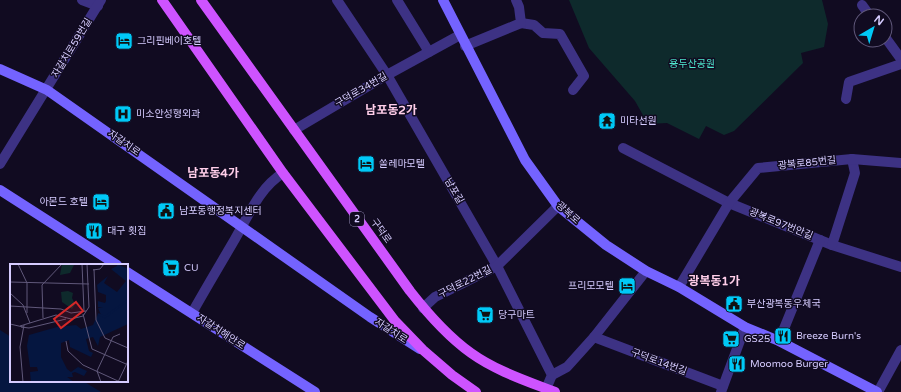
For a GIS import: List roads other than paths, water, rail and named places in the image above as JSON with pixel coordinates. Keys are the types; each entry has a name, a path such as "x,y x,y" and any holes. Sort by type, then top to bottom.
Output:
{"main road":[{"path":"162,0 283,173 395,320 423,350 452,375 476,392"},
{"name":"구덕로","path":"201,0 423,308 443,329 472,353 489,364 550,390"},
{"name":"광복로","path":"443,0 465,46 525,160 558,206 606,245 646,271 679,288 745,327 779,341 877,392"},
{"name":"자갈치로","path":"0,69 47,90 370,317 423,350"},
{"path":"0,190 115,264"},
{"name":"자갈치해안로","path":"128,273 315,392"}],"street":[{"name":"자갈치로59번길","path":"0,164 47,90 99,3 82,0"},
{"name":"남포길","path":"337,0 387,75 497,266 552,375"},
{"path":"397,0 429,52"},
{"path":"516,0 519,7 521,23"},
{"path":"465,46 521,23 534,25 543,33 560,34 584,76 573,90"},
{"name":"구덕로34번길","path":"294,130 387,75 460,35"},
{"path":"893,48 901,60"},
{"path":"846,99 849,82 901,64"},
{"path":"623,148 729,203"},
{"path":"832,245 855,173 852,159"},
{"name":"광복로85번길","path":"679,288 729,203 758,168 852,159 901,163"},
{"path":"192,313 242,226 249,210 273,180 283,173"},
{"name":"광복로97번안길","path":"729,203 832,245 901,267"},
{"name":"구덕로22번길","path":"423,308 435,297 497,266 558,206"},
{"path":"779,341 820,240"},
{"path":"550,390 552,375 567,368 594,338 646,271"},
{"path":"722,389 745,327"},
{"name":"구덕로14번길","path":"594,338 722,389"},
{"path":"877,392 901,350"}],"water":[{"path":"0,330 10,336 10,382 85,382 101,392 0,392"}],"place":[{"name":"그리핀베이호텔","path":"124,41"},
{"name":"미소안성형외과","path":"123,114"},
{"name":"미타선원","path":"607,121"},
{"name":"쏠레마모텔","path":"366,164"},
{"name":"아몬드 호텔","path":"101,202"},
{"name":"남포동행정복지센터","path":"166,211"},
{"name":"대구 횟집","path":"94,231"},
{"name":"CU","path":"171,268"},
{"name":"프리모모텔","path":"627,286"},
{"name":"부산광복동우체국","path":"734,304"},
{"name":"당구마트","path":"485,315"},
{"name":"Breeze Burn's","path":"783,336"},
{"name":"GS25","path":"731,339"},
{"name":"Moomoo Burger","path":"737,364"}],"district":[{"name":"남포동2가","path":"391,110"},
{"name":"남포동4가","path":"213,173"},
{"name":"광복동1가","path":"714,281"}],"park label":[{"name":"용두산공원","path":"692,64"}]}
